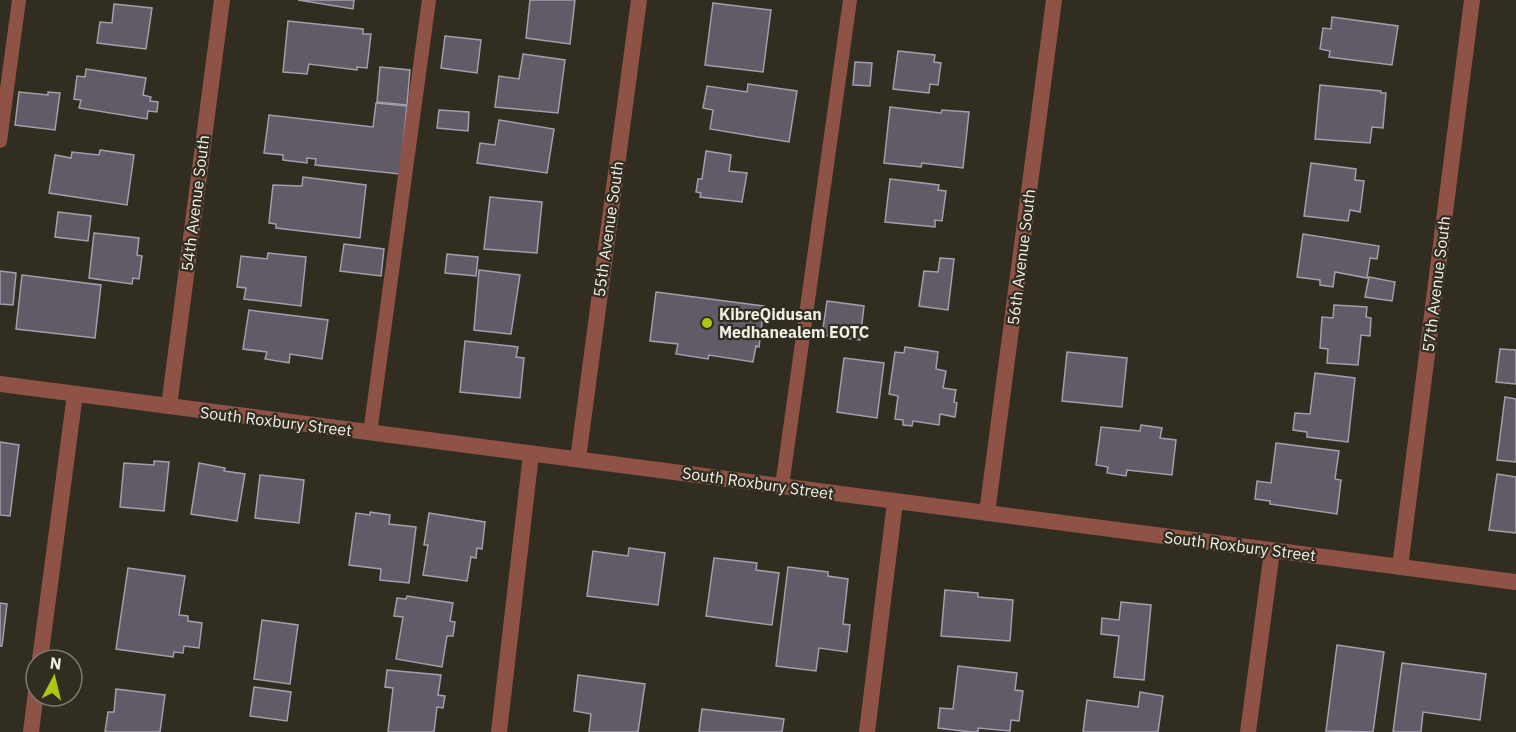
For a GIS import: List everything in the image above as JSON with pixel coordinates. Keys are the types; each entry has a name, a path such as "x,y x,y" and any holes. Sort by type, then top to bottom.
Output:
{"street":[{"name":"54th Avenue South","path":"169,406 222,0"},
{"name":"55th Avenue South","path":"578,459 639,0"},
{"name":"56th Avenue South","path":"987,513 1054,0"},
{"name":"57th Avenue South","path":"1400,567 1472,0"},
{"name":"South Roxbury Street","path":"0,384 1516,582"},
{"path":"42,648 75,394"},
{"path":"500,732 531,454"},
{"path":"867,732 896,501"},
{"path":"1248,732 1272,551"},
{"path":"31,732 34,708"}],"lane":[{"path":"0,141 19,0"},
{"path":"370,433 429,0"},
{"path":"782,486 850,0"}],"building":[{"path":"298,0 354,0 353,9"},
{"path":"530,0 575,0 570,44 526,38"},
{"path":"713,3 771,10 763,72 705,65"},
{"path":"114,4 152,8 146,49 97,43 100,22 112,23"},
{"path":"1332,17 1398,26 1392,65 1329,57 1330,51 1320,49 1323,28 1331,29"},
{"path":"288,21 363,29 363,34 371,34 367,68 357,67 357,70 309,64 307,74 283,72"},
{"path":"445,36 481,40 477,73 441,68"},
{"path":"898,51 935,55 934,62 941,63 938,85 930,84 929,93 893,89"},
{"path":"523,54 565,60 558,113 495,107 499,76 519,79"},
{"path":"855,62 872,63 870,86 853,85"},
{"path":"380,67 410,70 407,105 377,102"},
{"path":"86,69 146,78 143,95 151,97 150,101 158,102 157,112 148,111 147,119 79,108 81,100 74,99 77,76 85,77"},
{"path":"748,84 797,91 789,142 710,129 713,110 703,108 707,86 747,92"},
{"path":"1320,85 1386,93 1383,128 1372,127 1370,143 1315,139"},
{"path":"19,92 48,95 48,92 60,93 55,130 15,125"},
{"path":"376,103 407,106 400,174 315,165 316,159 307,158 307,163 283,160 283,155 264,153 269,115 373,127"},
{"path":"890,107 941,113 942,110 969,112 963,168 922,163 921,167 884,163"},
{"path":"439,110 469,112 468,131 437,128"},
{"path":"499,120 554,129 547,173 477,163 480,143 495,145"},
{"path":"100,150 134,155 127,205 49,193 55,155 71,158 72,152 99,155"},
{"path":"706,151 731,155 729,171 747,173 742,202 700,197 701,193 696,192 698,179 702,179"},
{"path":"1311,163 1356,169 1355,180 1364,181 1360,212 1350,210 1348,221 1304,216"},
{"path":"303,177 366,185 360,238 276,228 276,224 269,223 273,185 302,186"},
{"path":"890,179 939,185 938,190 946,191 942,221 935,220 935,227 885,222"},
{"path":"490,197 542,202 537,253 484,249"},
{"path":"58,212 91,216 88,241 55,237"},
{"path":"94,233 139,238 137,255 142,256 139,279 133,278 132,284 89,278"},
{"path":"1303,234 1379,246 1377,259 1370,258 1367,278 1335,272 1333,287 1320,285 1320,280 1297,277"},
{"path":"344,244 384,249 381,276 340,271"},
{"path":"268,253 306,257 301,306 244,299 246,288 237,287 241,256 267,259"},
{"path":"447,254 478,257 476,276 445,273"},
{"path":"940,258 954,259 948,310 919,306 924,271 938,272"},
{"path":"479,270 520,275 511,334 474,330"},
{"path":"0,271 16,273 13,305 0,304"},
{"path":"22,275 101,285 95,338 16,329"},
{"path":"1369,277 1395,282 1392,301 1365,297"},
{"name":"KibreQidusan Medhanealem EOTC","path":"656,292 764,306 759,347 756,346 753,362 709,355 708,359 676,354 678,344 650,341"},
{"path":"827,301 864,306 860,340 822,335"},
{"path":"1334,305 1367,307 1366,317 1371,318 1370,336 1361,335 1358,365 1327,363 1328,349 1320,348 1322,317 1333,318"},
{"path":"249,310 328,320 322,359 290,354 289,363 265,359 267,352 243,349"},
{"path":"465,341 518,347 516,357 524,358 520,398 460,392"},
{"path":"905,347 938,352 936,369 946,371 943,388 956,390 955,417 940,414 939,425 913,421 912,426 903,425 903,420 895,419 898,396 889,394 895,352 904,353"},
{"path":"1500,349 1516,350 1516,384 1496,382"},
{"path":"1067,352 1127,358 1122,407 1062,401"},
{"path":"844,358 884,363 877,418 837,412"},
{"path":"1315,373 1355,378 1348,442 1307,437 1307,432 1293,430 1295,413 1310,414"},
{"path":"1505,397 1516,399 1516,462 1497,460"},
{"path":"1141,425 1162,428 1160,438 1176,440 1172,475 1127,470 1126,476 1107,473 1108,467 1096,465 1101,427 1140,431"},
{"path":"0,442 19,445 10,516 0,515"},
{"path":"1276,443 1339,451 1335,479 1341,480 1337,514 1270,504 1270,501 1255,499 1257,481 1271,483"},
{"path":"154,461 169,462 164,511 120,507 124,463 154,465"},
{"path":"199,463 225,468 224,471 245,474 237,521 191,514"},
{"path":"1497,474 1516,477 1516,533 1489,530"},
{"path":"260,475 304,480 299,523 255,518"},
{"path":"370,512 390,515 389,524 416,527 409,583 380,580 381,569 349,565 356,513 370,515"},
{"path":"429,513 485,522 482,549 477,548 476,558 471,557 467,581 423,575 428,545 424,545"},
{"path":"629,548 665,553 658,605 587,596 593,551 628,556"},
{"path":"714,558 757,563 756,570 779,573 772,625 706,616"},
{"path":"788,567 828,572 828,576 848,579 843,624 850,625 847,652 819,648 816,671 776,666"},
{"path":"128,568 185,576 179,615 188,616 188,621 202,623 199,648 184,646 183,653 174,652 173,657 116,649"},
{"path":"945,590 978,593 978,597 1013,600 1010,641 941,636"},
{"path":"407,596 453,603 450,621 455,622 453,636 447,636 442,667 396,659 403,617 394,616 397,598 406,599"},
{"path":"1121,602 1151,605 1144,680 1114,677 1119,636 1101,634 1102,618 1119,620"},
{"path":"0,603 7,604 2,646 0,646"},
{"path":"262,620 298,625 290,684 254,679"},
{"path":"1337,645 1384,652 1373,732 1326,731"},
{"path":"1402,663 1486,674 1480,720 1423,712 1421,732 1393,732"},
{"path":"958,666 1017,673 1015,690 1023,691 1019,721 1011,720 1010,731 978,728 978,732 971,732 938,728 940,708 953,709"},
{"path":"387,670 441,675 438,695 445,696 443,708 437,707 434,732 388,732 393,688 385,687"},
{"path":"578,675 645,684 638,732 589,732 591,714 574,711"},
{"path":"254,687 291,692 287,721 250,716"},
{"path":"116,689 165,695 160,732 105,732 108,712 114,712"},
{"path":"1140,692 1163,696 1158,732 1083,732 1087,700 1138,707"},
{"path":"702,709 784,719 782,732 699,732"}],"place":[{"name":"KibreQidusan Medhanealem EOTC","path":"707,323"}]}
